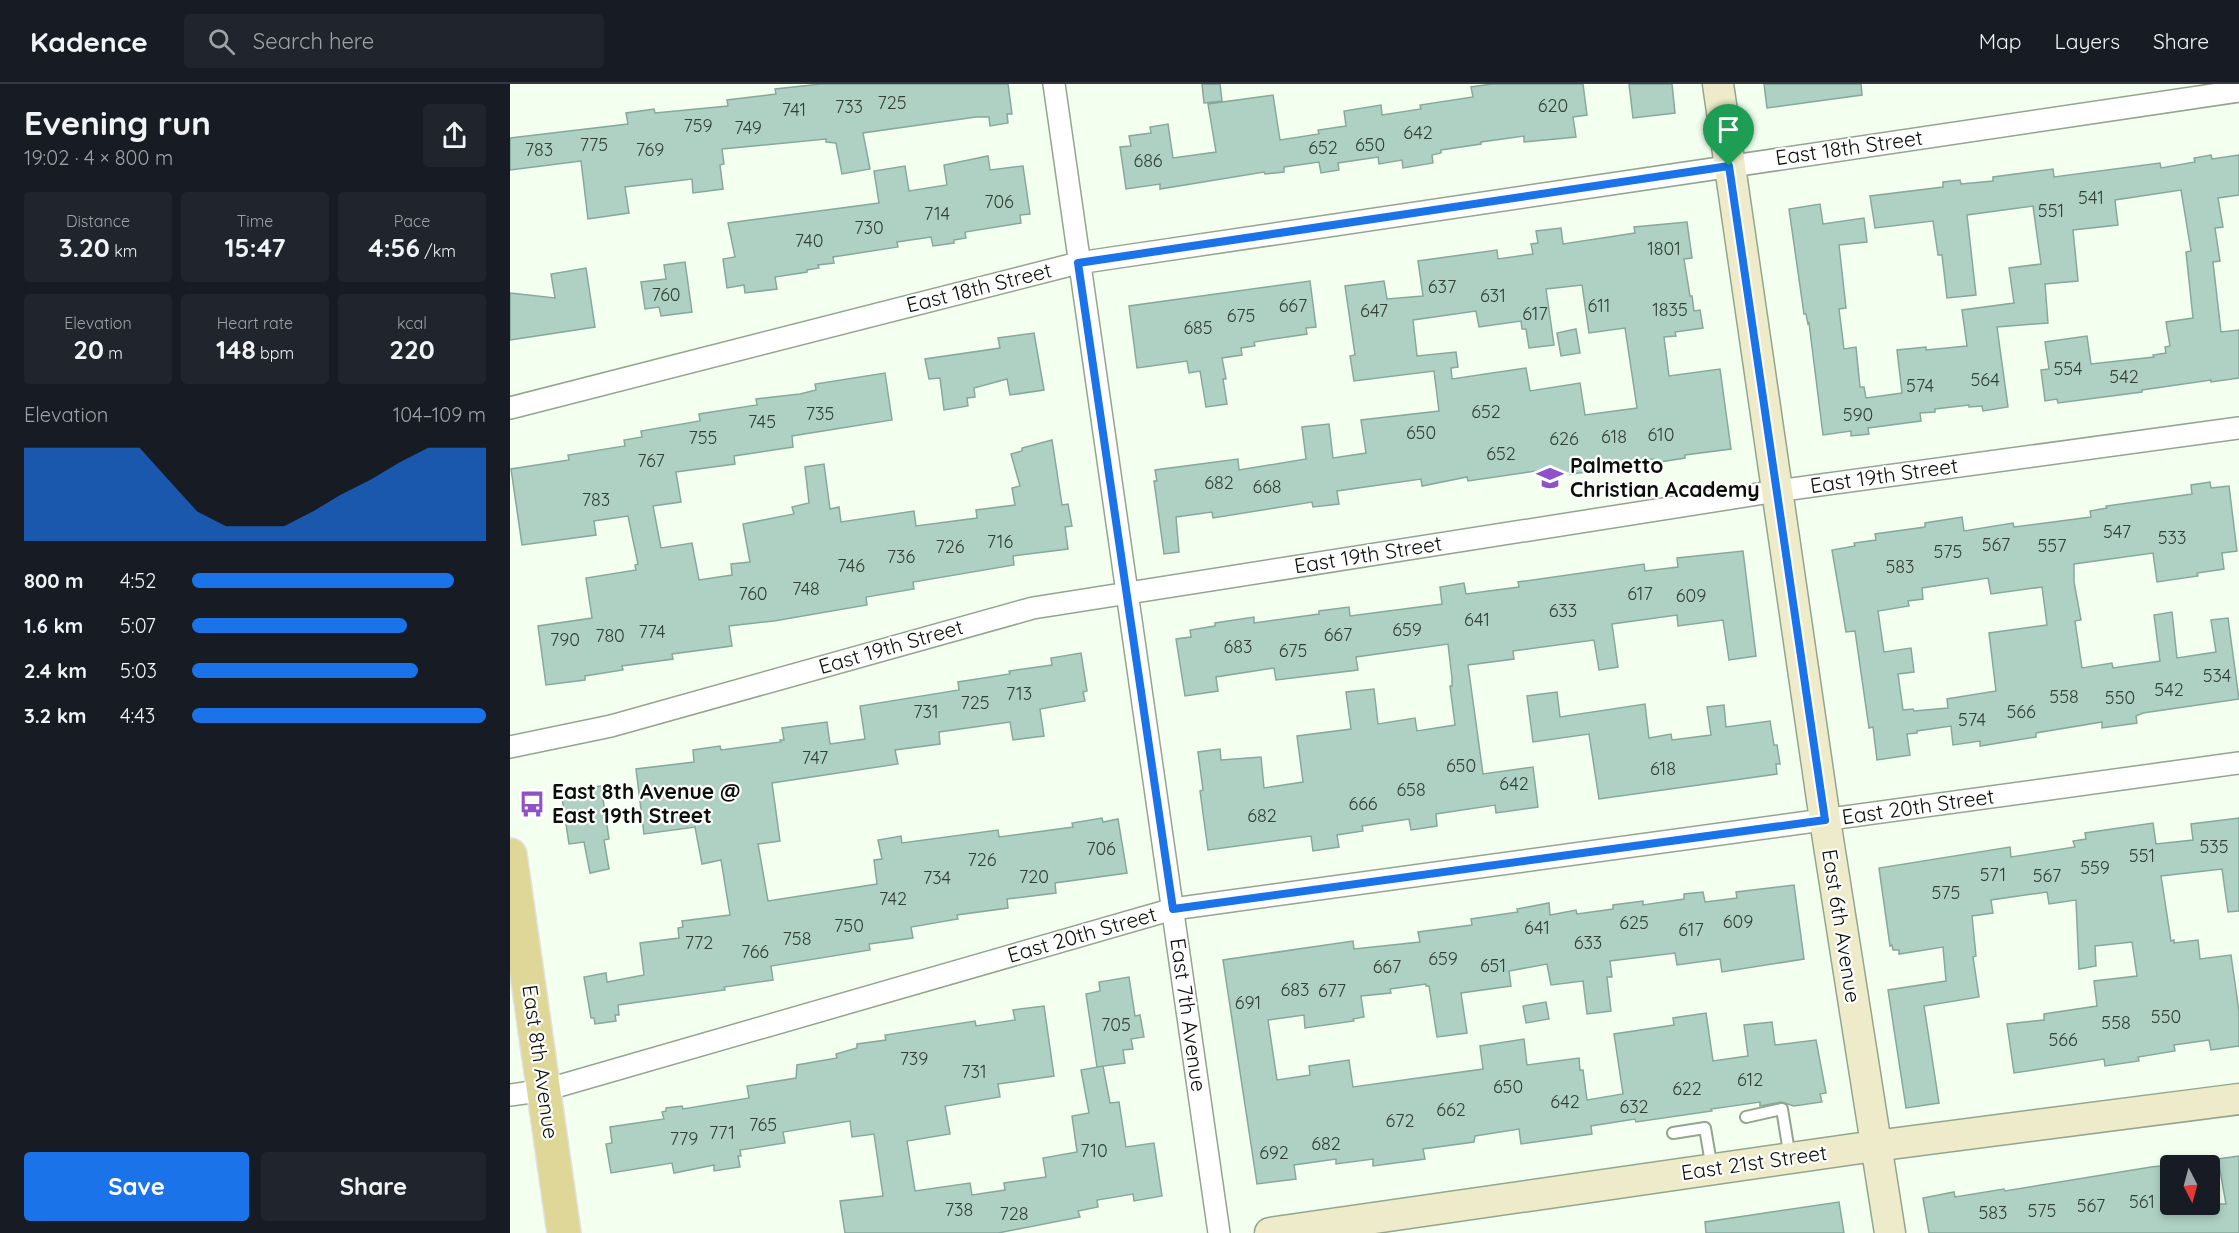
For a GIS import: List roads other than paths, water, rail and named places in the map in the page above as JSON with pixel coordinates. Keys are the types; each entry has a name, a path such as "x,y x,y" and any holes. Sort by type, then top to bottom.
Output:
{"main road":[{"name":"East 8th Avenue","path":"510,855 564,1233"}],"street":[{"name":"East 7th Avenue","path":"1054,84 1219,1233"},
{"name":"East 6th Avenue","path":"1718,84 1825,820 1890,1233"},
{"name":"East 18th Street","path":"510,408 1078,263 2239,91"},
{"name":"East 19th Street","path":"510,747 611,726 1033,608 1778,491 2239,428"},
{"name":"East 20th Street","path":"510,1095 545,1090 1173,909 2239,763"},
{"name":"East 21st Street","path":"1270,1233 1875,1146 2239,1099"}],"lane":[{"path":"1746,1116 1782,1110 1790,1158"},
{"path":"1673,1133 1705,1128 1712,1169"}],"place":[{"name":"Palmetto Christian Academy","path":"1550,478"},
{"name":"East 8th Avenue @ East 19th Street","path":"532,804"}]}
